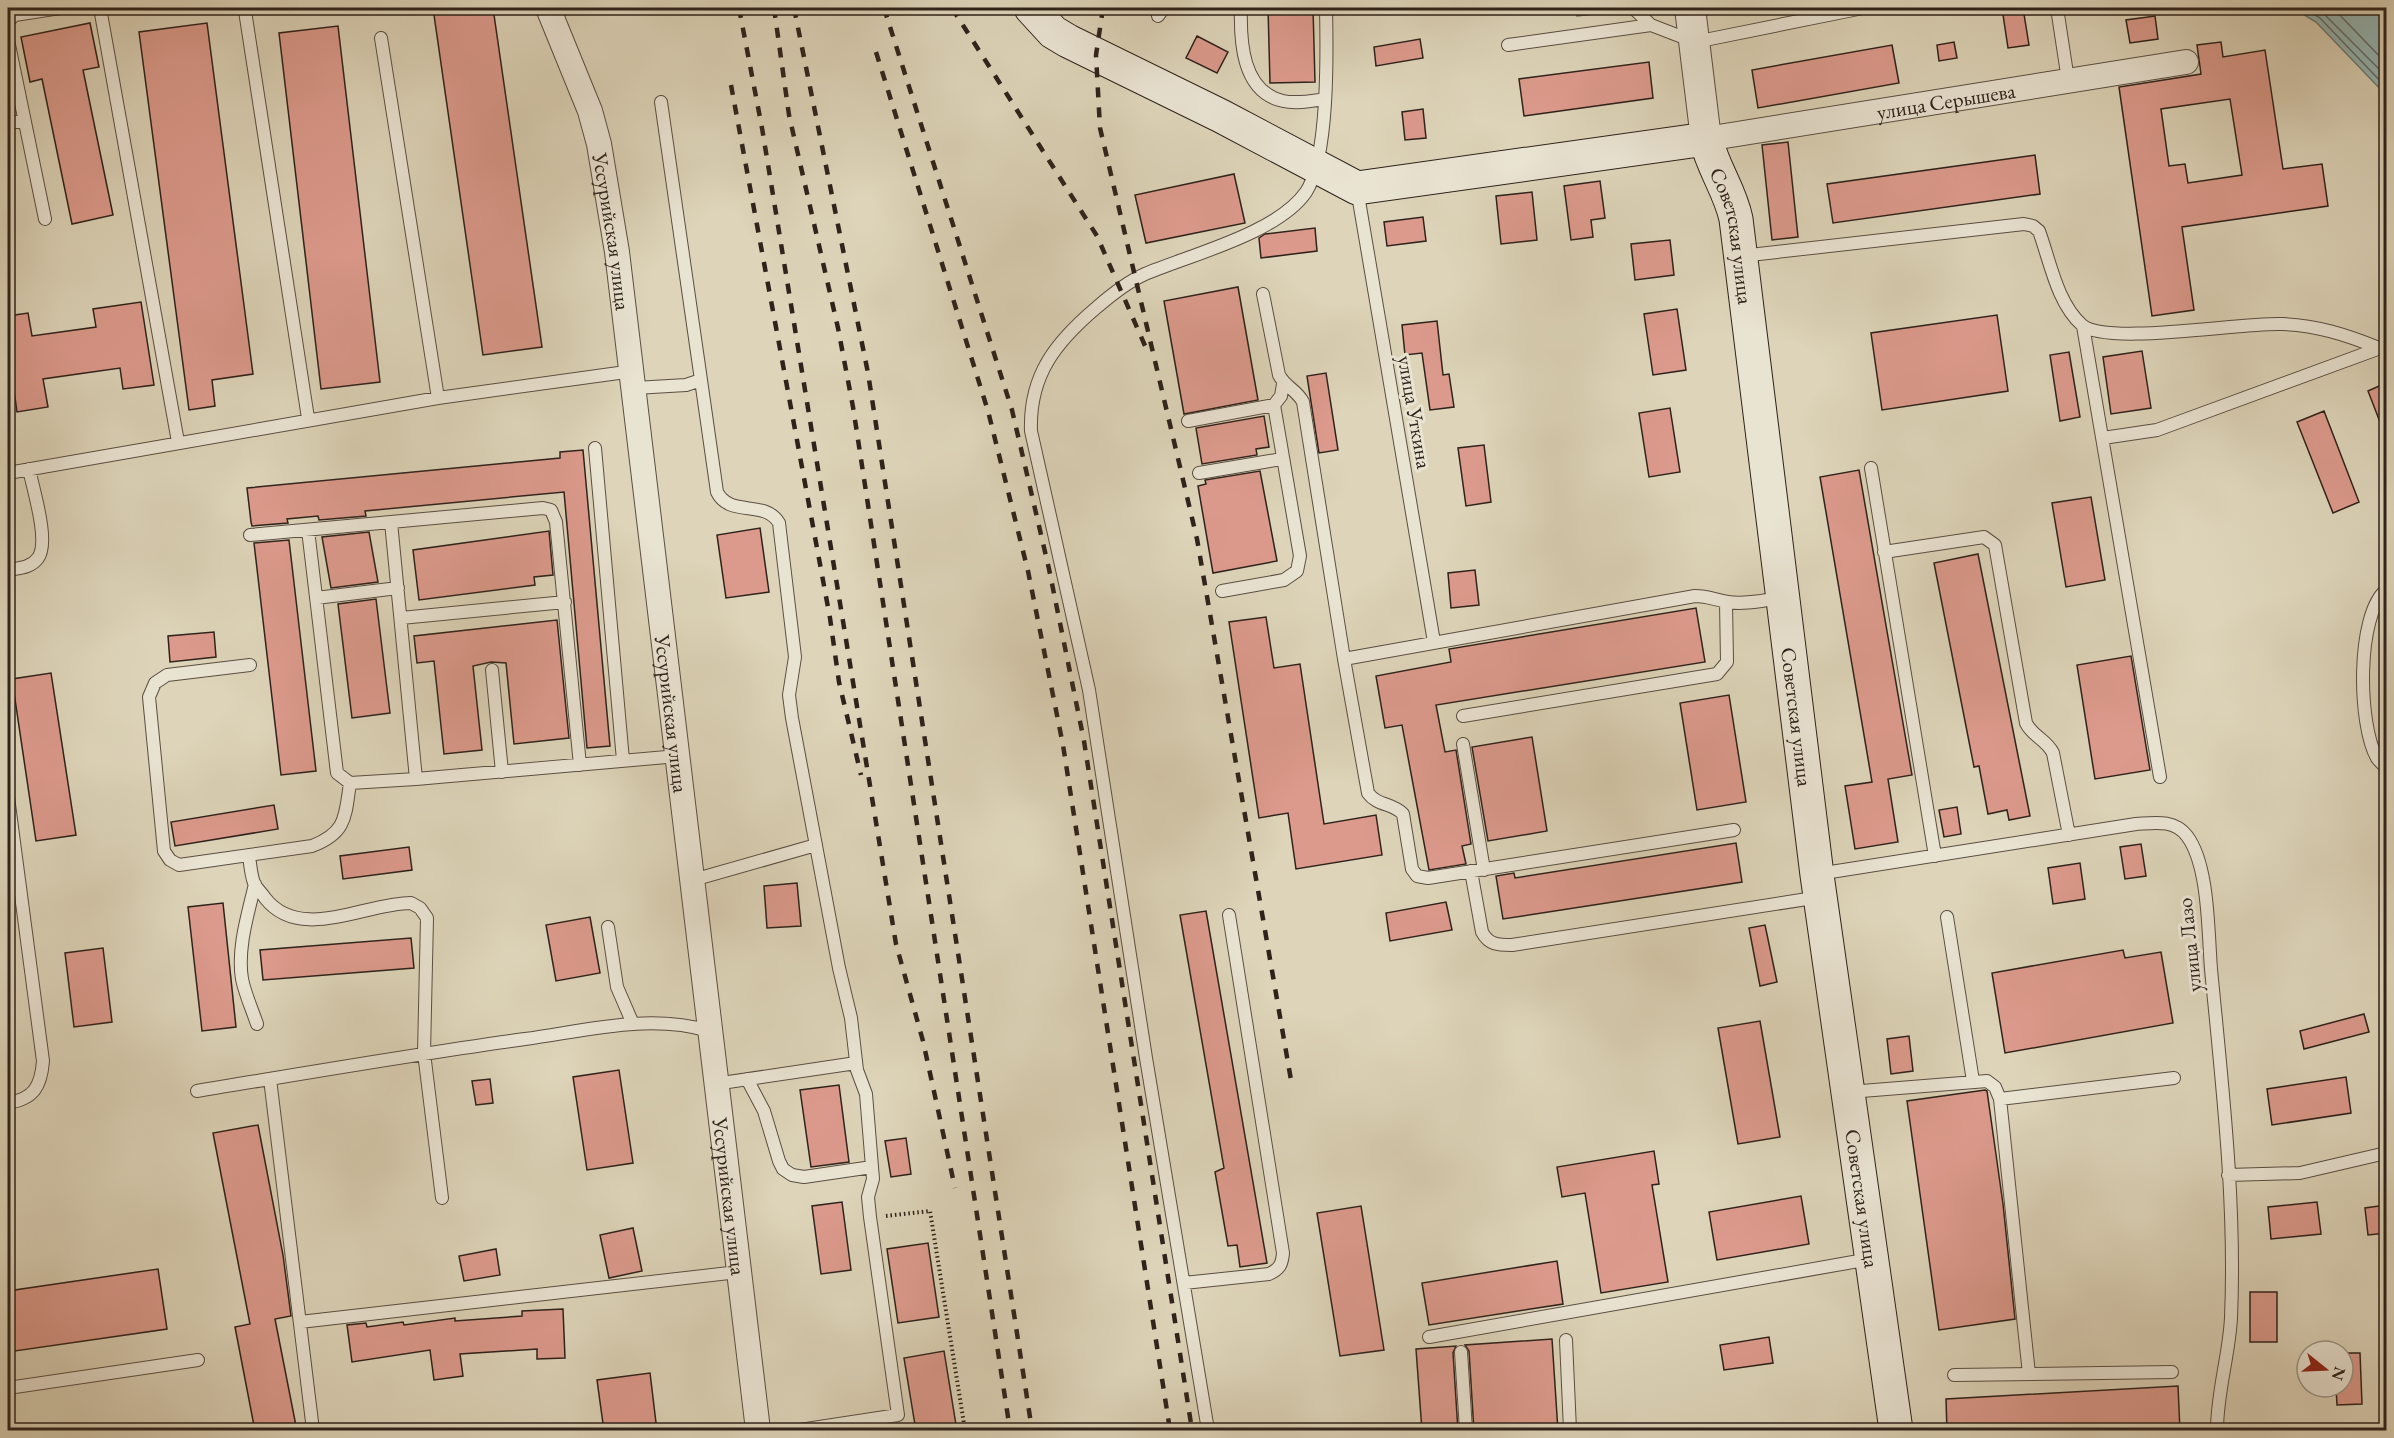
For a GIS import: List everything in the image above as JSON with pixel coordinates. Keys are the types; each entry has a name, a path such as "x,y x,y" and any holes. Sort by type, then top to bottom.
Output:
{"main road":[{"path":"1031,8 1053,32 1068,41 1357,188 1706,139"},
{"name":"Советская улица","path":"1706,139 1712,163 1731,200 1740,256 1818,886 1896,1431"}],"street":[{"name":"Уссурийская улица","path":"548,8 590,111 599,144 634,380 715,1084 758,1431"},
{"name":"Советская улица","path":"1690,8 1706,139"},
{"name":"улица Серышева","path":"1706,139 2186,62"}],"lane":[{"path":"8,21 15,15 60,8"},
{"path":"100,8 178,442"},
{"path":"1241,8 1245,55 1255,83 1282,101 1325,99"},
{"path":"1208,1431 1089,690 1031,431 1031,408 1050,355 1068,331 1096,308 1144,275 1236,239 1264,225 1300,198 1317,167 1325,99 1326,8"},
{"path":"1633,8 1651,25 1695,42 1806,13 1863,8"},
{"path":"2057,8 2068,80"},
{"path":"245,11 308,418"},
{"path":"1508,45 1651,25"},
{"path":"381,38 438,398"},
{"path":"8,40 45,219"},
{"path":"661,102 717,492 721,500 734,507 768,512 779,523 795,657 790,680 792,718 839,968 849,1005 856,1063 866,1094 872,1167 868,1197 898,1415 800,1431"},
{"path":"8,124 24,120"},
{"name":"улица Уткина","path":"1357,188 1434,642"},
{"path":"1740,256 2024,224 2039,231 2068,309 2083,326 2095,331 2110,333 2298,325 2383,347"},
{"path":"1188,421 1274,405 1281,396 1283,384 1263,294"},
{"path":"2083,326 2160,777"},
{"path":"2103,438 2157,430 2383,347"},
{"path":"8,473 308,418 438,398 634,380 686,385 701,381"},
{"path":"1283,384 1295,391 1303,402 1368,793 1377,801 1398,808 1403,814 1412,869 1417,876 1428,878 1477,871 1734,830"},
{"path":"1222,591 1284,580 1297,571 1300,556 1281,459 1274,405"},
{"path":"595,448 623,760"},
{"path":"1199,473 1281,459"},
{"path":"1871,468 1935,856"},
{"path":"8,570 27,567 38,558 44,542 29,469"},
{"path":"250,536 543,508 551,510 556,522 580,765"},
{"path":"391,522 416,779"},
{"path":"309,530 333,758 337,772 350,783 678,756"},
{"path":"1884,552 1984,537 1995,545 2026,723 2032,734 2048,743 2053,753 2069,835"},
{"path":"316,598 398,588"},
{"path":"2386,590 2371,613 2364,657 2368,725 2377,758 2386,768"},
{"path":"1344,659 1695,596 1710,596 1726,602 1743,603 1781,598"},
{"path":"401,618 564,602"},
{"path":"1463,716 1717,674 1727,662 1726,602"},
{"path":"250,665 167,675 155,683 149,697 164,851 170,860 179,865 312,846 329,840 339,830 346,814 350,783"},
{"path":"492,670 502,771"},
{"path":"1463,744 1477,871"},
{"path":"8,797 43,1061 41,1080 35,1092 21,1101 8,1103"},
{"name":"улица Лазо","path":"1477,871 1482,932 1486,940 1494,944 1512,945 1818,886 1935,856 2164,822 2177,827 2186,835 2196,851 2203,886 2223,1088 2228,1175 2231,1318 2217,1409 2217,1431"},
{"path":"693,880 816,845"},
{"path":"249,855 255,884 242,949 241,966 242,980 257,1024"},
{"path":"255,884 269,903 285,915 295,918 329,917 399,903 411,903 420,908 427,918 424,1053 442,1198"},
{"path":"1184,1283 1269,1274 1278,1270 1282,1263 1283,1253 1229,915"},
{"path":"1947,917 1973,1081"},
{"path":"608,927 617,987 633,1024"},
{"path":"197,1091 424,1053 633,1024 664,1022 709,1031"},
{"path":"715,1084 856,1063"},
{"path":"2000,1099 2174,1077"},
{"path":"270,1079 313,1431"},
{"path":"747,1079 764,1111 783,1169 792,1175 804,1177 872,1167"},
{"path":"1848,1092 1973,1081 1987,1081 1995,1087 2000,1099 2029,1374"},
{"path":"2228,1175 2300,1173 2386,1153"},
{"path":"1429,1337 1871,1259"},
{"path":"300,1322 738,1272"},
{"path":"1566,1340 1570,1431"},
{"path":"1461,1352 1466,1431"},
{"path":"8,1388 198,1360"},
{"path":"1954,1376 2172,1372"}],"path":[{"path":"870,1217 930,1210 965,1431"}],"green space":[{"path":"1576,8 1612,8 1613,12 1577,16"}],"water":[{"path":"2293,8 2386,8 2386,95 2316,22"}],"building":[{"path":"433,8 493,8 542,347 483,355"},
{"path":"1268,8 1313,8 1315,82 1270,83"},
{"path":"2002,8 2023,8 2029,45 2008,48"},
{"path":"2155,16 2158,39 2130,43 2126,20"},
{"path":"90,23 99,67 83,70 113,215 72,224 42,79 30,82 21,37"},
{"path":"207,23 253,374 212,380 215,406 189,410 139,32"},
{"path":"338,26 380,382 321,389 279,33"},
{"path":"1197,36 1228,52 1217,73 1186,58"},
{"path":"1420,39 1423,58 1376,66 1374,47"},
{"path":"1954,42 1957,58 1939,61 1937,45"},
{"path":"2221,42 2223,57 2265,50 2283,169 2322,164 2328,206 2182,227 2194,310 2152,316 2119,87 2201,74 2197,45","holes":["2230,99 2242,175 2188,183 2185,164 2169,166 2161,109"]},
{"path":"1892,45 1899,83 1758,108 1752,70"},
{"path":"1649,62 1653,98 1524,116 1519,79"},
{"path":"1423,109 1426,138 1405,140 1402,112"},
{"path":"1788,142 1798,237 1772,240 1762,145"},
{"path":"2035,155 2040,194 1833,223 1827,184"},
{"path":"1234,174 1245,223 1146,243 1135,195"},
{"path":"1600,181 1605,218 1591,220 1593,237 1571,240 1564,186"},
{"path":"1532,192 1537,240 1501,244 1496,196"},
{"path":"1423,217 1426,241 1387,246 1384,222"},
{"path":"1315,228 1317,251 1261,258 1259,238 1265,234"},
{"path":"1670,240 1674,275 1635,280 1631,244"},
{"path":"1238,287 1258,400 1184,414 1164,301"},
{"path":"141,302 154,385 123,389 120,368 43,379 48,407 17,412 8,346 8,316 28,313 32,336 96,327 93,309"},
{"path":"1677,309 1686,370 1653,375 1644,314"},
{"path":"1997,315 2008,391 1882,410 1871,333"},
{"path":"1437,321 1443,375 1449,374 1454,407 1430,410 1422,353 1405,355 1402,325"},
{"path":"2142,351 2151,408 2111,414 2103,357"},
{"path":"2069,352 2080,417 2060,421 2050,355"},
{"path":"1326,373 1338,450 1319,453 1307,376"},
{"path":"2386,383 2386,435 2385,435 2368,391"},
{"path":"1670,408 1680,472 1649,477 1639,413"},
{"path":"2324,411 2359,502 2333,513 2297,422"},
{"path":"1264,416 1269,447 1256,449 1257,455 1202,464 1196,428"},
{"path":"1484,445 1491,502 1466,506 1458,448"},
{"path":"583,450 610,746 587,748 564,492 365,511 366,516 319,520 318,516 287,519 288,523 252,526 251,522 247,488 560,458 560,452"},
{"path":"1859,470 1912,775 1888,779 1898,842 1855,849 1845,786 1872,782 1820,477"},
{"path":"1260,471 1277,561 1213,573 1198,486 1206,484 1205,480"},
{"path":"2091,497 2105,580 2066,587 2052,503"},
{"path":"760,528 769,592 726,598 717,535"},
{"path":"549,531 553,575 534,577 535,585 419,600 413,550"},
{"path":"369,532 378,582 331,588 322,537"},
{"path":"289,540 316,771 281,775 254,543"},
{"path":"1978,554 2030,816 2009,820 2007,810 1988,814 1979,766 1974,767 1934,563"},
{"path":"1475,570 1479,605 1451,608 1448,573"},
{"path":"376,599 390,713 352,718 338,604"},
{"path":"1696,608 1705,662 1436,705 1445,752 1456,750 1471,844 1462,846 1466,864 1429,870 1402,725 1385,728 1376,676 1451,662 1449,649"},
{"path":"1266,617 1274,668 1300,664 1324,824 1376,815 1382,855 1296,869 1288,813 1259,818 1229,622"},
{"path":"557,620 569,738 514,744 506,663 491,662 473,666 482,750 444,754 434,661 417,663 414,636"},
{"path":"214,632 216,657 170,662 168,636"},
{"path":"2131,656 2150,770 2095,779 2077,665"},
{"path":"51,673 76,835 36,841 12,679"},
{"path":"1729,695 1746,802 1697,810 1680,703"},
{"path":"1532,737 1547,831 1488,841 1472,747"},
{"path":"274,805 278,829 175,846 171,822"},
{"path":"1957,807 1961,834 1944,837 1939,810"},
{"path":"1736,843 1742,882 1503,919 1496,876 1514,873 1515,878"},
{"path":"2141,844 2146,876 2125,879 2120,847"},
{"path":"409,847 412,870 343,879 340,856"},
{"path":"2080,863 2085,899 2053,904 2048,868"},
{"path":"797,883 801,926 767,928 764,886"},
{"path":"1446,902 1452,930 1390,941 1386,913"},
{"path":"223,903 236,1027 202,1031 188,907"},
{"path":"1206,911 1267,1263 1240,1267 1237,1245 1228,1246 1215,1172 1224,1168 1180,915"},
{"path":"590,917 600,973 556,981 546,925"},
{"path":"1765,925 1777,982 1760,986 1749,928"},
{"path":"411,938 414,968 263,980 260,950"},
{"path":"103,948 112,1022 74,1027 65,953"},
{"path":"2123,950 2125,958 2161,952 2173,1023 2005,1053 1992,973"},
{"path":"2364,1014 2369,1032 2304,1049 2300,1031"},
{"path":"1760,1021 1780,1137 1738,1144 1718,1028"},
{"path":"1909,1036 1913,1071 1891,1074 1887,1039"},
{"path":"619,1070 633,1163 587,1170 573,1077"},
{"path":"2346,1077 2351,1113 2272,1125 2267,1089"},
{"path":"490,1079 493,1103 476,1105 472,1081"},
{"path":"839,1085 849,1162 811,1167 800,1090"},
{"path":"1987,1091 2003,1204 2015,1319 1939,1330 1907,1101"},
{"path":"258,1125 283,1255 291,1316 275,1319 297,1431 255,1431 235,1327 250,1324 213,1133"},
{"path":"906,1138 911,1174 891,1177 885,1141"},
{"path":"1654,1151 1659,1184 1652,1185 1668,1282 1601,1293 1585,1193 1562,1197 1557,1167"},
{"path":"1801,1196 1809,1244 1717,1260 1709,1212"},
{"path":"842,1202 851,1270 821,1274 812,1206"},
{"path":"2317,1202 2321,1234 2271,1239 2268,1207"},
{"path":"2386,1205 2386,1233 2368,1235 2365,1208"},
{"path":"1361,1206 1384,1350 1340,1356 1317,1213"},
{"path":"633,1228 642,1271 609,1278 600,1235"},
{"path":"928,1243 939,1317 898,1323 887,1249"},
{"path":"496,1249 500,1275 464,1281 459,1256"},
{"path":"1557,1261 1563,1304 1429,1325 1422,1283"},
{"path":"158,1269 167,1329 8,1352 8,1291"},
{"path":"2250,1292 2277,1292 2277,1342 2250,1342"},
{"path":"563,1309 565,1358 537,1359 537,1349 460,1354 463,1376 434,1380 430,1350 352,1362 347,1325 366,1323 367,1327 403,1322 404,1325 455,1318 455,1321 522,1316 522,1311"},
{"path":"1769,1337 1773,1363 1724,1370 1720,1345"},
{"path":"1552,1339 1558,1431 1474,1431 1469,1351 1465,1345"},
{"path":"1456,1346 1453,1353 1458,1431 1422,1431 1416,1349"},
{"path":"944,1351 957,1431 916,1431 904,1358"},
{"path":"2355,1353 2360,1353 2362,1404 2337,1405 2337,1399 2355,1399"},
{"path":"650,1373 657,1431 604,1431 597,1380"},
{"path":"2178,1386 2180,1431 1947,1431 1946,1399"}],"railway":[{"path":"739,8 762,128 896,944 923,1041 955,1188"},
{"path":"774,8 789,115 838,328 853,407 1010,1430"},
{"path":"794,8 868,373 1032,1430"},
{"path":"884,8 1012,410 1049,569 1084,741 1192,1430"},
{"path":"952,8 1097,236 1146,348"},
{"path":"1103,8 1096,55 1100,128 1197,539 1291,1080"},
{"path":"876,52 988,411 1028,571 1063,745 1170,1430"},
{"path":"731,85 830,618 839,682 861,775"}]}
